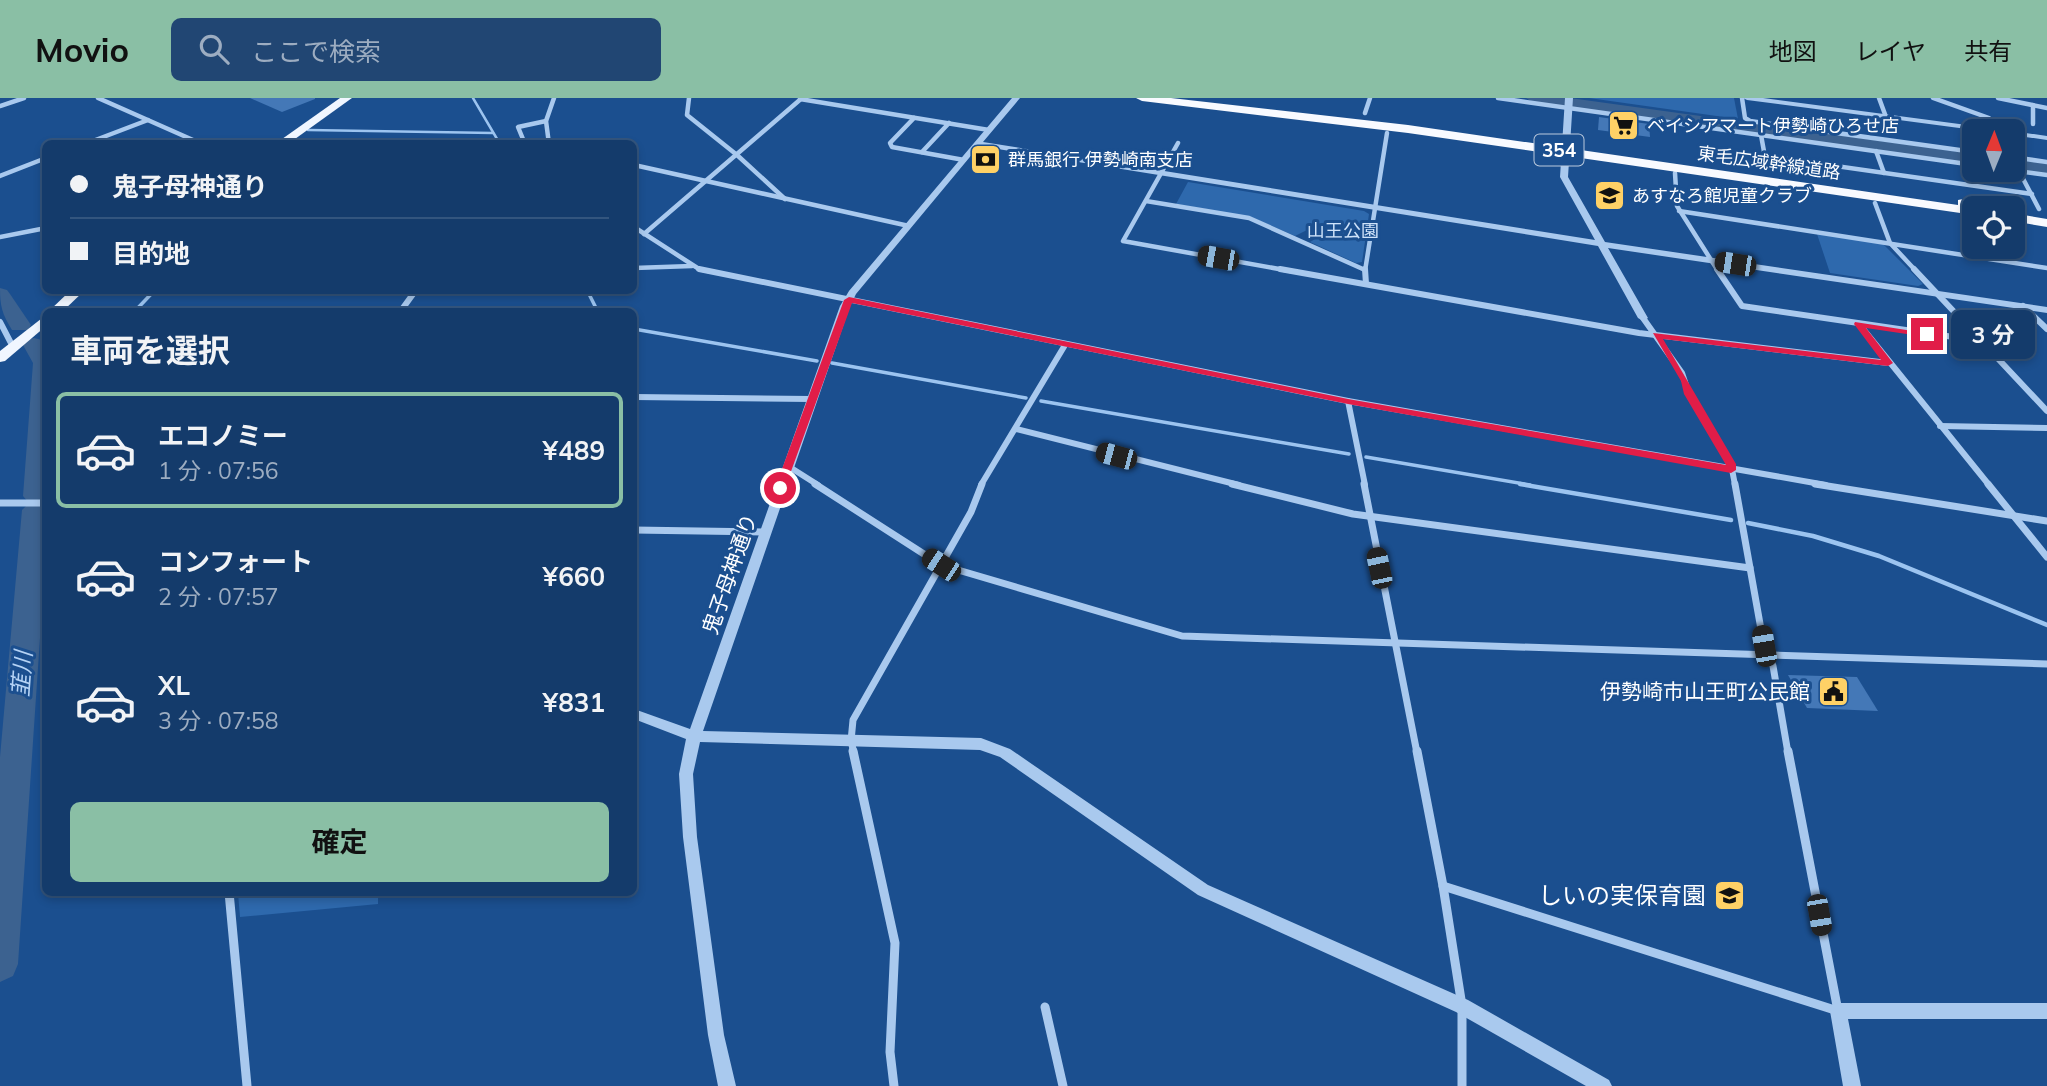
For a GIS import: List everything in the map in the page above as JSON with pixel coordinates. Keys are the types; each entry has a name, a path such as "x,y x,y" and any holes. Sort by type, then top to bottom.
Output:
{"highway":[{"name":"東毛広域幹線道路","path":"1142,98 1566,148 1962,209"},
{"name":"東毛広域幹線道路","path":"1192,98 1962,203"},
{"path":"2025,211 2043,212"},
{"path":"2025,219 2047,223"}],"main road":[{"path":"286,140 347,98"},
{"path":"59,308 74,294"},
{"path":"0,358 42,322"}],"street":[{"path":"0,106 24,98"},
{"path":"98,98 193,140"},
{"path":"548,140 546,121 554,98"},
{"path":"688,98 687,115 737,155 785,200"},
{"name":"鬼子母神通り","path":"727,1086 716,1035 690,837 686,774 694,736 811,399 849,300 1016,98"},
{"path":"1365,113 1370,98"},
{"path":"1498,98 1568,104 1962,163"},
{"path":"1742,98 1745,118 1750,121 1962,150"},
{"path":"1747,98 1962,126"},
{"path":"1811,98 1814,107"},
{"path":"1879,98 1886,117"},
{"path":"1933,98 1990,119"},
{"path":"1998,98 2047,108"},
{"path":"644,234 801,99 989,130"},
{"path":"1568,104 1564,177 1643,318 1686,381 1689,394 1731,464 1764,646 1773,666 1802,835 1853,1086"},
{"path":"2033,105 2033,124"},
{"path":"914,118 889,145 964,160"},
{"path":"514,119 523,140"},
{"path":"96,140 148,120"},
{"path":"518,127 546,121"},
{"path":"922,152 949,124"},
{"path":"1366,284 1365,270 1387,133"},
{"path":"1761,135 1767,168"},
{"path":"2025,135 2047,138"},
{"path":"1178,143 1123,242 1657,335 1888,363"},
{"path":"978,144 1601,244 2047,310"},
{"path":"1876,151 1884,173"},
{"path":"1765,156 2032,194"},
{"path":"2025,159 2047,162"},
{"path":"0,176 42,160"},
{"path":"637,166 909,226"},
{"path":"2025,172 2047,175"},
{"path":"1675,173 1679,211 1742,306 1981,341"},
{"path":"2025,182 2043,212"},
{"path":"1146,201 1249,218 1365,270"},
{"path":"1875,203 1890,243 2047,411"},
{"path":"1679,211 2047,268"},
{"path":"0,237 42,229"},
{"path":"637,229 692,266"},
{"path":"637,268 692,266 1065,345 1348,401 1731,470 2047,521"},
{"path":"2023,306 2047,329"},
{"path":"0,322 13,347"},
{"path":"1858,324 2047,557"},
{"path":"894,1086 890,1052 895,943 851,741 853,720 971,512 979,489 1065,345"},
{"path":"637,397 811,399"},
{"path":"1348,401 1443,886 1462,1006 1462,1086"},
{"path":"1940,426 2047,428"},
{"path":"1016,429 1191,475 1369,516 1750,568"},
{"path":"788,466 941,565 1182,636 1395,645 2047,664"},
{"path":"0,503 42,503"},
{"path":"637,530 764,532"},
{"path":"637,715 694,736 981,744 1005,754 1203,890 1462,1006 1603,1086"},
{"path":"1443,886 1838,1011 2047,1011"},
{"path":"229,896 247,1086"},
{"path":"1045,1007 1063,1086"}],"green space":[{"path":"1589,98 1734,98 1738,119"},
{"name":"山王公園","path":"1188,182 1364,211 1369,214 1362,262 1356,263 1310,242 1320,236 1307,230 1295,236 1251,217 1176,204"},
{"path":"1817,234 1883,244 1923,284 1918,286 1830,273"},
{"path":"238,896 378,896 378,904 240,917"}],"building":[{"path":"250,98 315,98 315,99 282,112"},
{"name":"ベイシアマート伊勢崎ひろせ店","path":"1599,117 1649,124 1650,137 1598,130"},
{"name":"伊勢崎市山王町公民館","path":"1788,675 1857,677 1878,711 1807,708"}],"waterway":[{"path":"473,98 498,140"},
{"path":"1534,98 1962,157"},
{"path":"308,130 493,133"},
{"path":"2025,166 2047,169"},
{"name":"韮川","path":"0,294 20,325"},
{"path":"138,308 151,294"},
{"path":"589,294 596,308"},
{"path":"637,330 817,361"},
{"name":"韮川","path":"34,345 42,359"},
{"path":"832,363 1026,398"},
{"name":"韮川","path":"36,496 42,396"},
{"path":"1041,401 1349,454"},
{"path":"1366,457 1530,485"},
{"path":"1520,484 1731,520"},
{"name":"韮川","path":"0,964 35,510"},
{"path":"1748,523 1813,536 1879,556 2047,625"}],"place":[{"name":"ベイシアマート伊勢崎ひろせ店","path":"1624,126"},
{"name":"群馬銀行 伊勢崎南支店","path":"985,160"},
{"name":"あすなろ館児童クラブ","path":"1609,196"},
{"name":"伊勢崎市山王町公民館","path":"1833,692"},
{"name":"しいの実保育園","path":"1729,896"}],"route":[{"path":"780,488 849,300 1348,401 1731,470 1731,464 1712,429 1689,394 1686,381 1657,335 1888,363 1858,324 1927,334"}]}
